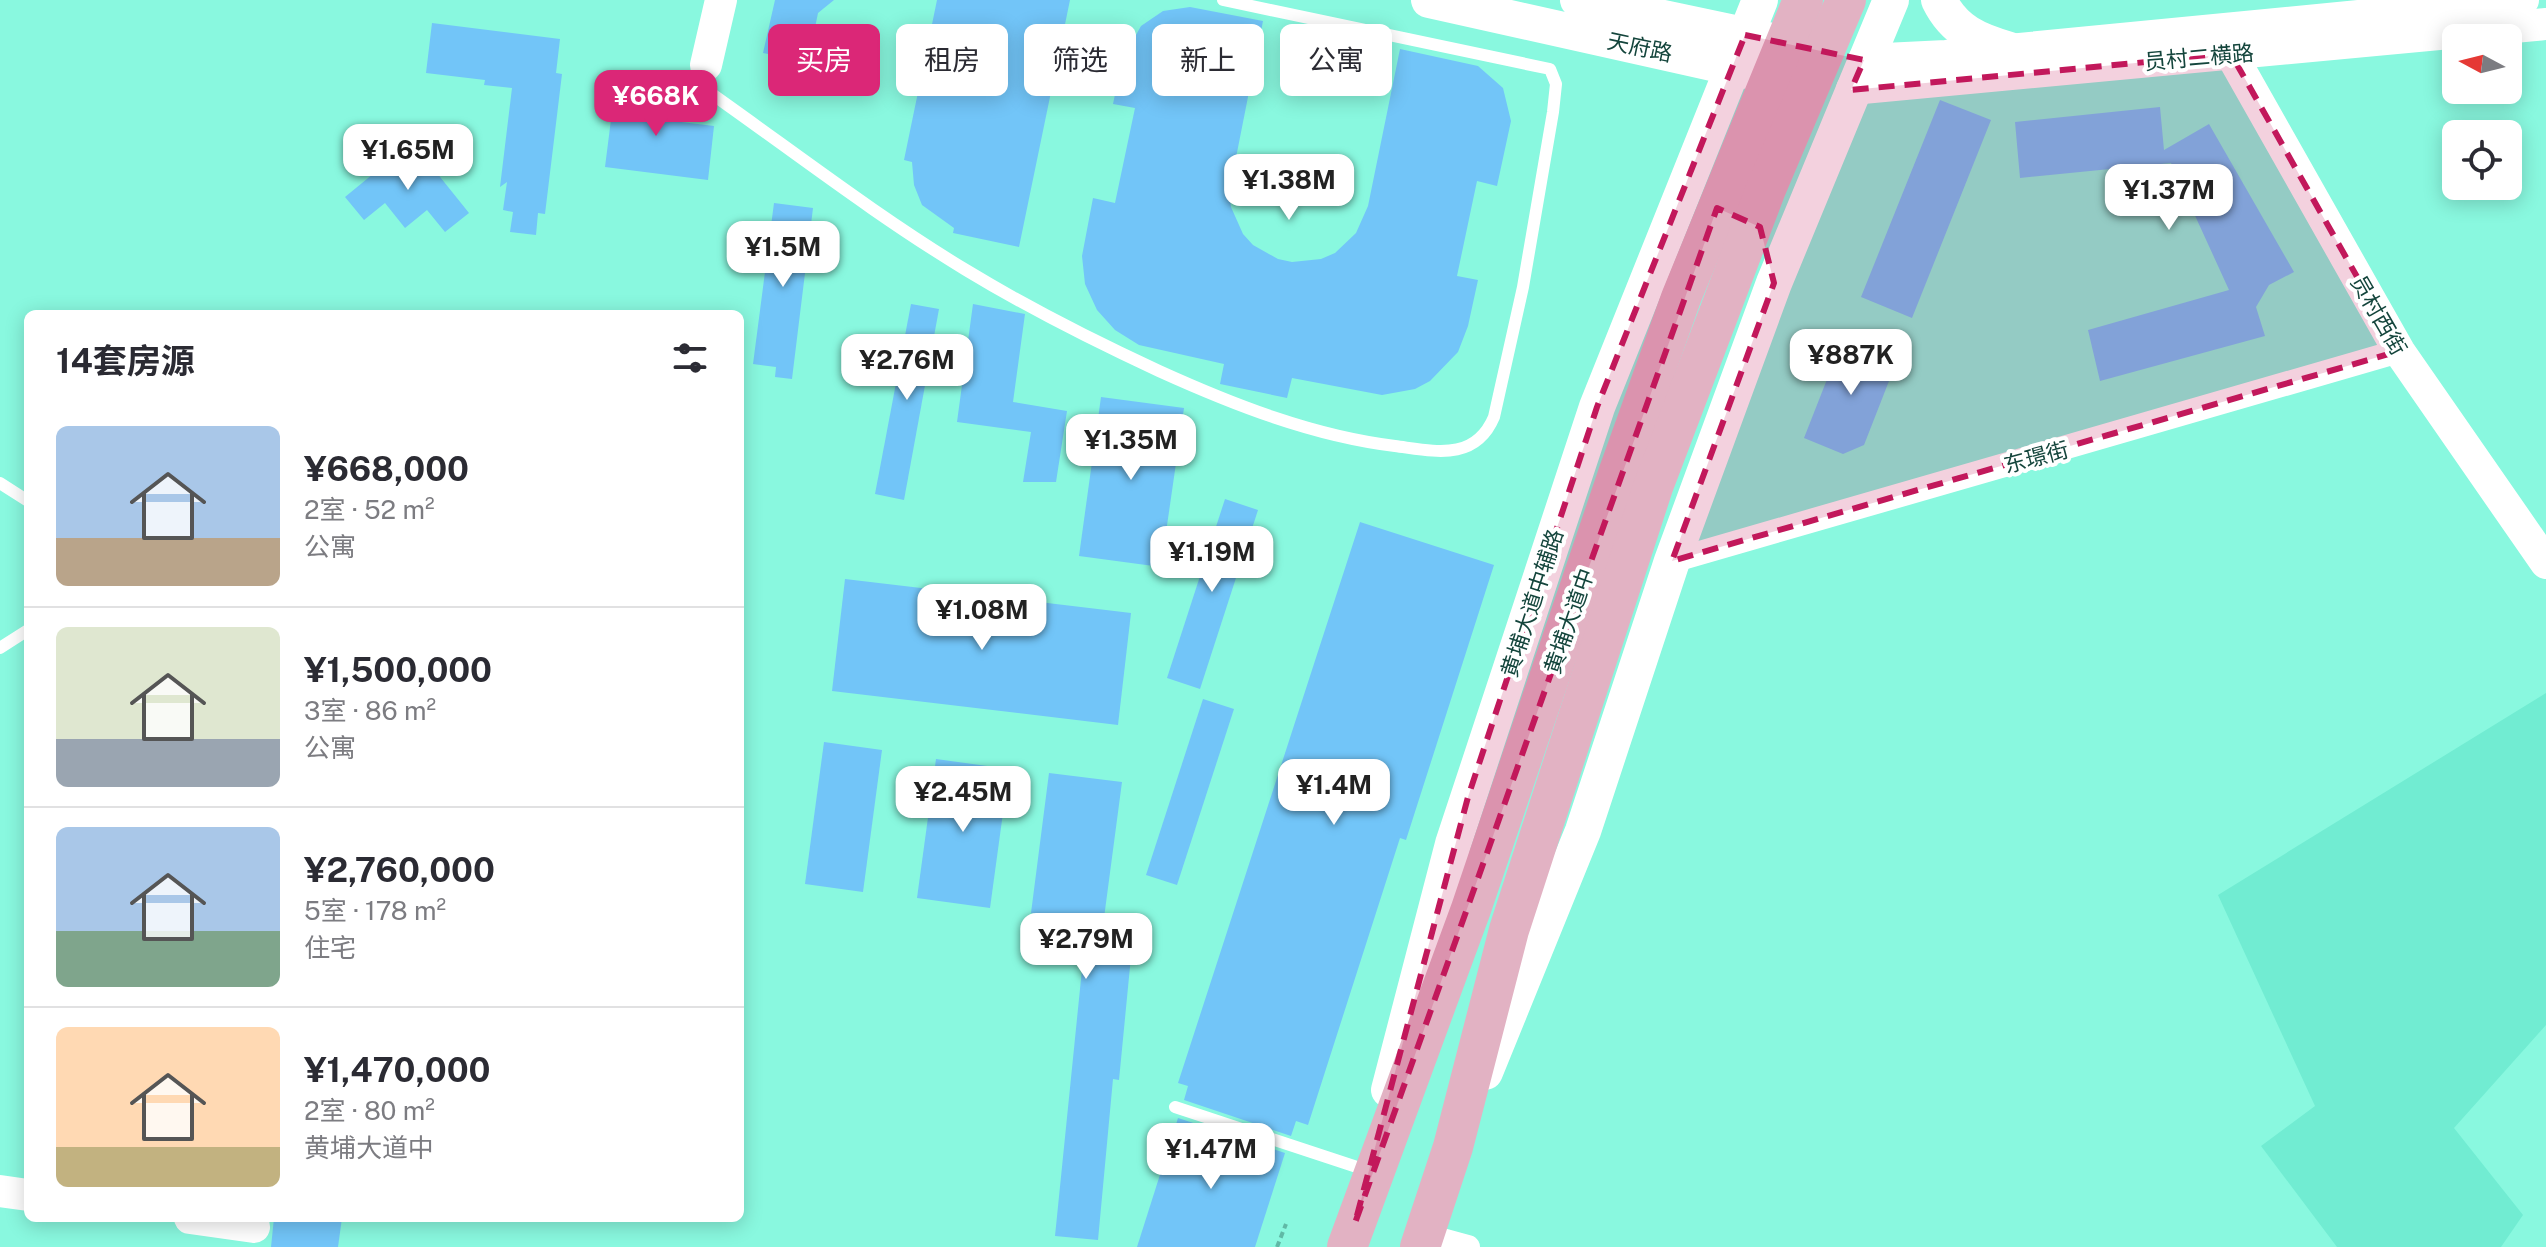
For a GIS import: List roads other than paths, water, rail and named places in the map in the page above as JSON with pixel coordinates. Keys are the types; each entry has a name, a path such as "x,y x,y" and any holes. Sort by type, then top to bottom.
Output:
{"main road":[{"name":"天府路","path":"1429,0 1858,74"},
{"name":"天府路","path":"1578,0 1738,51"},
{"name":"黄埔大道中辅路","path":"1351,1235 1453,844 1597,407 1662,238 1760,0"},
{"name":"黄埔大道中","path":"1422,1241 1453,1147 1509,930 1705,236 1803,0"},
{"name":"黄埔大道中","path":"1351,1235 1471,909 1636,481 1846,0"},
{"path":"1453,1147 1572,861 1672,561 1774,283 1891,0"},
{"path":"1939,0 1960,29 1983,42 2010,50"},
{"path":"1662,238 1689,215 1705,208 1743,214 1760,227 1767,242 1774,283"}],"street":[{"path":"706,65 721,0"},
{"name":"员村二横路","path":"1858,74 2010,50 2523,0"},
{"name":"员村二横路","path":"1858,74 2231,54 2546,24"},
{"name":"员村西街","path":"2231,54 2399,351 2546,563"},
{"name":"东璟街","path":"1672,561 2399,351"},
{"path":"0,1191 24,1194"},
{"path":"218,1222 254,1227"},
{"path":"1422,1241 1468,1247"}],"lane":[{"path":"706,65 702,87 795,152 966,270 1120,353 1251,410 1358,442 1451,454 1487,434 1494,417 1525,273 1556,84 1550,69 1223,0"},
{"path":"0,483 24,498"},
{"path":"0,648 24,633"},
{"path":"1175,1107 1369,1171"}]}
